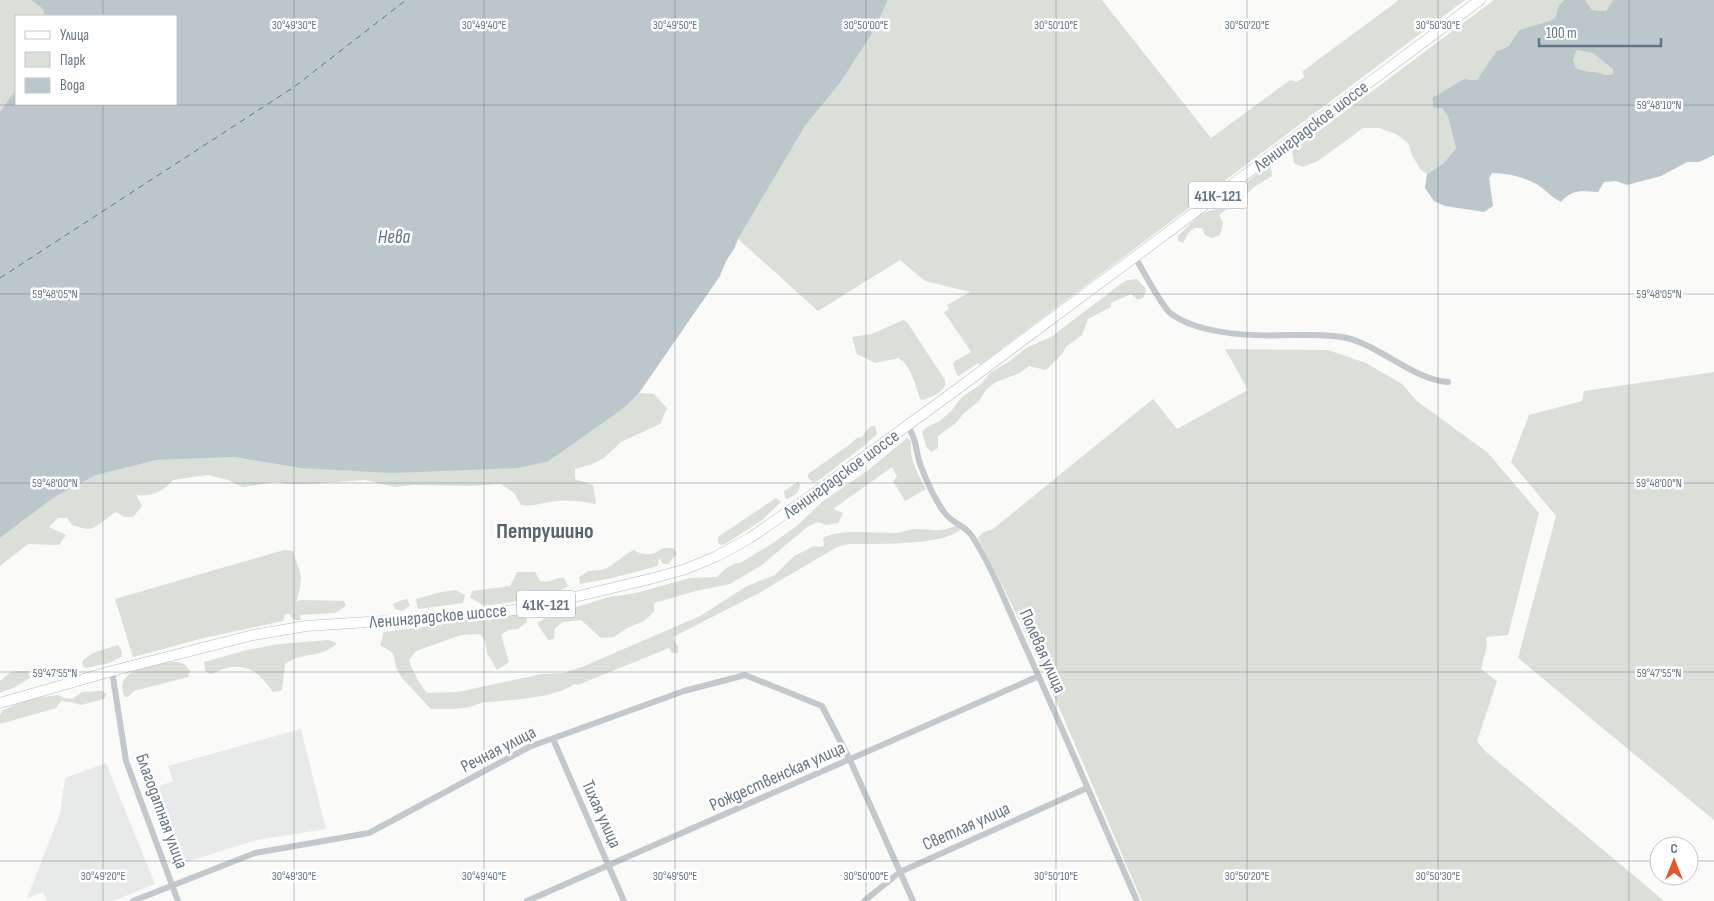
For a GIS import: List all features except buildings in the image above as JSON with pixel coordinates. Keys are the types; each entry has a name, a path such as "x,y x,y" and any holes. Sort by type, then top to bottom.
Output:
{"main road":[{"name":"Ленинградское шоссе","path":"0,703 112,670 253,635 306,626 501,612 533,607 676,572 706,561 750,538 907,425 1480,0"}],"street":[{"path":"1135,257 1169,311 1186,322 1214,332 1243,335 1323,335 1347,338 1369,346 1420,374 1434,380 1448,382"},
{"name":"Полевая улица","path":"907,425 914,437 925,477 944,513 972,535 991,573 1039,676 1137,901"},
{"name":"Благодатная улица","path":"112,670 126,761 178,901"},
{"name":"Речная улица","path":"133,901 172,884 255,853 369,833 528,747 684,691 745,675 822,706 850,760 913,901"},
{"name":"Рождественская улица","path":"527,901 1039,676"},
{"name":"Тихая улица","path":"552,739 624,901"},
{"name":"Светлая улица","path":"864,901 900,872 1087,788"}],"shaded area":[{"path":"301,729 326,829 257,840 186,862 171,829 157,787 173,781 168,766"},
{"path":"106,763 155,884 113,901 47,901 43,892 27,898 60,814 65,778"}],"green space":[{"path":"0,0 31,0 43,9 44,15 15,15 15,90 0,112"},
{"path":"888,0 1102,0 1211,138 1290,80 1297,82 1304,77 1303,71 1399,0 1465,0 980,365 978,363 959,376 953,364 971,352 944,312 949,309 947,305 970,292 925,281 900,260 818,311 738,239 805,126 840,83 873,32"},
{"path":"1494,0 1564,0 1559,5 1555,18 1519,30 1509,46 1496,53 1477,80 1464,79 1453,86 1442,108 1448,117 1456,148 1444,163 1427,174 1420,169 1408,143 1396,134 1379,128 1363,128 1318,161 1303,167 1294,163 1292,151"},
{"path":"1585,0 1613,0 1606,11 1592,10"},
{"path":"1577,50 1593,52 1613,69 1613,74 1594,73 1576,68 1573,59"},
{"path":"1271,167 1272,176 1248,193 1234,200 1232,205 1219,215 1223,223 1220,235 1212,238 1205,235 1202,228 1195,228 1189,232 1183,243 1178,241 1178,236 1199,215 1227,204 1229,198 1254,176"},
{"path":"1137,279 1146,289 1144,297 1138,300 1131,294 1111,303 1111,307 1088,319 1082,335 1066,347 1062,354 1046,370 1029,366 1020,373 996,382 987,389 978,402 963,414 956,423 938,436 938,448 931,452 926,446 922,432 927,427 940,421 962,397 980,385 991,372 1010,361 1026,348 1051,337 1122,283"},
{"path":"903,320 907,322 945,380 942,391 923,400 920,399 910,371 899,358 875,363 857,354 852,337 872,334"},
{"path":"1225,349 1328,350 1366,363 1402,384 1417,401 1488,453 1539,513 1508,635 1486,637 1487,646 1481,669 1497,681 1477,741 1484,750 1664,901 1142,901 1043,672 978,538 982,533 993,529 1153,399 1177,429 1248,390"},
{"path":"1714,372 1714,820 1518,658 1556,516 1511,462 1529,415 1582,401 1584,391"},
{"path":"639,393 654,394 667,408 660,424 621,442 604,458 575,469 575,479 593,485 596,504 567,501 521,505 514,493 501,484 395,487 365,480 309,484 277,482 242,487 228,480 208,475 173,480 156,493 136,495 142,506 133,517 125,517 116,512 88,529 72,525 67,518 58,518 49,527 66,535 59,545 28,544 0,566 0,538 53,498 96,475 157,460 234,457 300,468 549,461 624,408"},
{"path":"872,426 875,426 877,434 822,478 813,483 808,474 857,438 862,437"},
{"path":"907,438 911,441 911,454 914,466 926,489 905,501 893,481 897,477 892,467 833,509 843,513 838,523 826,525 818,522 807,527 762,565 730,584 654,603 654,612 644,621 627,628 614,637 601,638 581,620 563,622 555,628 554,639 548,640 537,623 551,615 609,597 636,593 690,578 717,577 724,570 740,563 773,543 798,525 823,501 867,471"},
{"path":"798,482 800,485 797,492 790,498 785,498 784,491"},
{"path":"776,498 781,502 761,521 725,544 721,545 718,543 718,537"},
{"path":"955,526 962,527 955,533 943,538 928,541 891,544 848,544 837,547 759,593 673,637 678,647 678,653 672,653 669,648 578,685 574,684 566,689 545,695 484,702 463,708 431,709 402,678 397,670 393,653 380,645 384,632 526,612 527,622 518,629 508,630 501,635 509,662 497,670 487,653 485,641 480,634 461,635 416,651 409,660 412,669 427,693 458,692 542,674 564,673 700,616 747,586 775,575 794,556 814,546 824,546 823,538 849,532 897,533 911,529 940,530"},
{"path":"663,548 673,548 677,554 668,564 663,564 659,558 658,565 654,567 580,584 579,577 588,571 602,570 611,566 634,550 642,554 649,554"},
{"path":"284,550 293,551 301,576 296,602 301,600 344,601 346,606 335,613 300,615 301,620 293,620 290,614 285,614 283,621 204,638 133,657 115,599"},
{"path":"517,572 535,572 540,581 544,582 564,578 568,586 541,596 500,604 484,605 470,598 472,591 510,586"},
{"path":"456,590 465,595 463,603 419,609 417,607 416,599"},
{"path":"407,599 410,606 402,611 395,609 393,604"},
{"path":"328,640 337,643 326,651 291,660 285,664 282,690 273,692 260,676 246,668 230,667 211,674 205,671 204,662 247,650 280,644"},
{"path":"118,645 122,651 121,657 109,663 86,668 82,665 83,660 93,653"},
{"path":"177,662 184,664 190,671 188,677 134,691 128,697 125,697 122,687 124,680 130,674 149,666"},
{"path":"28,671 30,678 0,693 0,681 11,672"},
{"path":"102,691 107,694 104,699 81,705 61,701 56,708 0,724 0,715 3,710 30,699 58,695 72,699 82,692"}],"water":[{"name":"Нева","path":"31,0 888,0 873,32 840,83 805,126 738,239 720,276 639,393 624,408 549,461 518,468 393,473 300,468 234,457 157,460 96,475 53,498 0,538 0,112 15,90 15,105 178,105 178,15 44,15 43,9"},
{"path":"1564,0 1585,0 1592,10 1606,11 1613,0 1714,0 1714,155 1699,162 1687,162 1661,176 1627,185 1616,181 1604,182 1598,192 1582,191 1573,193 1561,202 1538,185 1527,180 1510,175 1492,173 1489,178 1493,206 1484,212 1445,206 1434,201 1425,188 1427,174 1444,163 1456,148 1448,117 1442,108 1434,108 1432,98 1464,79 1477,80 1496,52 1509,46 1519,30 1555,18 1559,5","holes":["1577,50 1593,53 1613,69 1613,74 1584,71 1576,68 1573,59"]}],"ferry route":[{"path":"0,278 294,87 406,0"}],"district":[{"name":"Петрушино","path":"545,530"}]}
